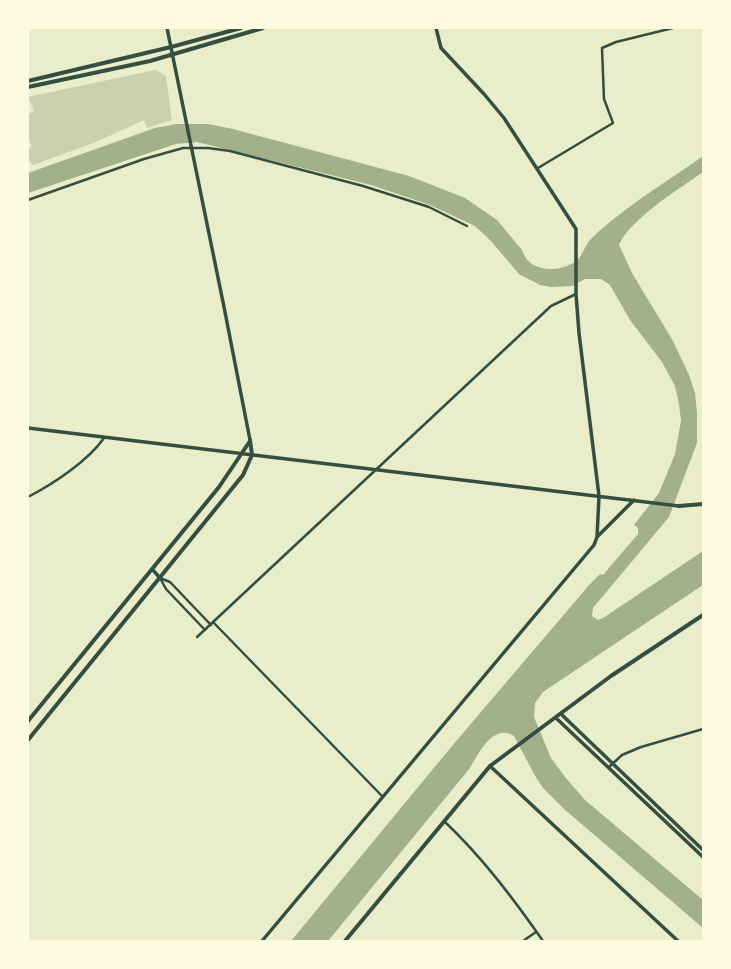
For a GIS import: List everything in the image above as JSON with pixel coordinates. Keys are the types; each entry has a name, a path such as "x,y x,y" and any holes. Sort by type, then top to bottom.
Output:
{"main road":[{"path":"28,82 171,47 241,28"},
{"path":"28,87 172,55 263,28"},
{"path":"28,721 219,486 250,440"},
{"path":"28,740 243,475 252,455 250,440"},
{"path":"679,506 703,504"},
{"path":"345,941 490,766 611,676 703,615"}],"street":[{"path":"167,28 250,440"},
{"path":"262,941 594,545 597,537 599,496 579,333 576,294 576,229 538,168 504,118 441,48 436,28"},
{"path":"538,168 613,123 604,99 602,48 616,42 673,28"},
{"path":"28,200 144,159 183,148 208,148 230,151 363,186 429,207 467,226"},
{"path":"197,637 378,470 551,306 576,294"},
{"path":"28,428 679,506"},
{"path":"28,497 42,490 81,461 98,446 104,437"},
{"path":"597,537 634,500"},
{"path":"152,569 160,578 166,589 205,630"},
{"path":"160,578 170,582 210,625"},
{"path":"213,622 382,796"},
{"path":"561,714 703,850"},
{"path":"556,718 703,857"},
{"path":"609,767 622,755 641,747 703,729"},
{"path":"490,766 678,941"},
{"path":"444,821 465,841 512,897 543,941"},
{"path":"523,941 536,932"}],"shaded area":[{"path":"155,70 166,76 172,120 147,128 144,120 96,142 33,165 28,159 28,149 32,146 28,139 28,114 34,111 28,97"},
{"path":"177,124 208,124 233,129 409,176 465,198 497,220 522,250 529,262 541,268 548,269 561,268 573,263 580,257 589,241 605,226 632,205 703,156 703,172 644,215 633,225 619,245 632,273 673,341 689,375 695,393 697,412 697,443 669,517 593,608 592,616 598,620 603,618 703,551 703,585 543,692 535,703 534,717 551,758 585,800 703,900 703,928 564,809 543,788 514,736 506,733 500,733 493,736 482,748 470,768 328,941 291,941 452,746 590,584 600,574 603,575 638,534 638,528 634,525 659,493 675,454 681,421 679,404 675,386 662,362 630,320 610,285 601,279 585,279 572,286 551,287 540,285 519,274 490,240 475,226 430,205 371,185 197,142 176,144 28,193 28,173 155,128"}]}
